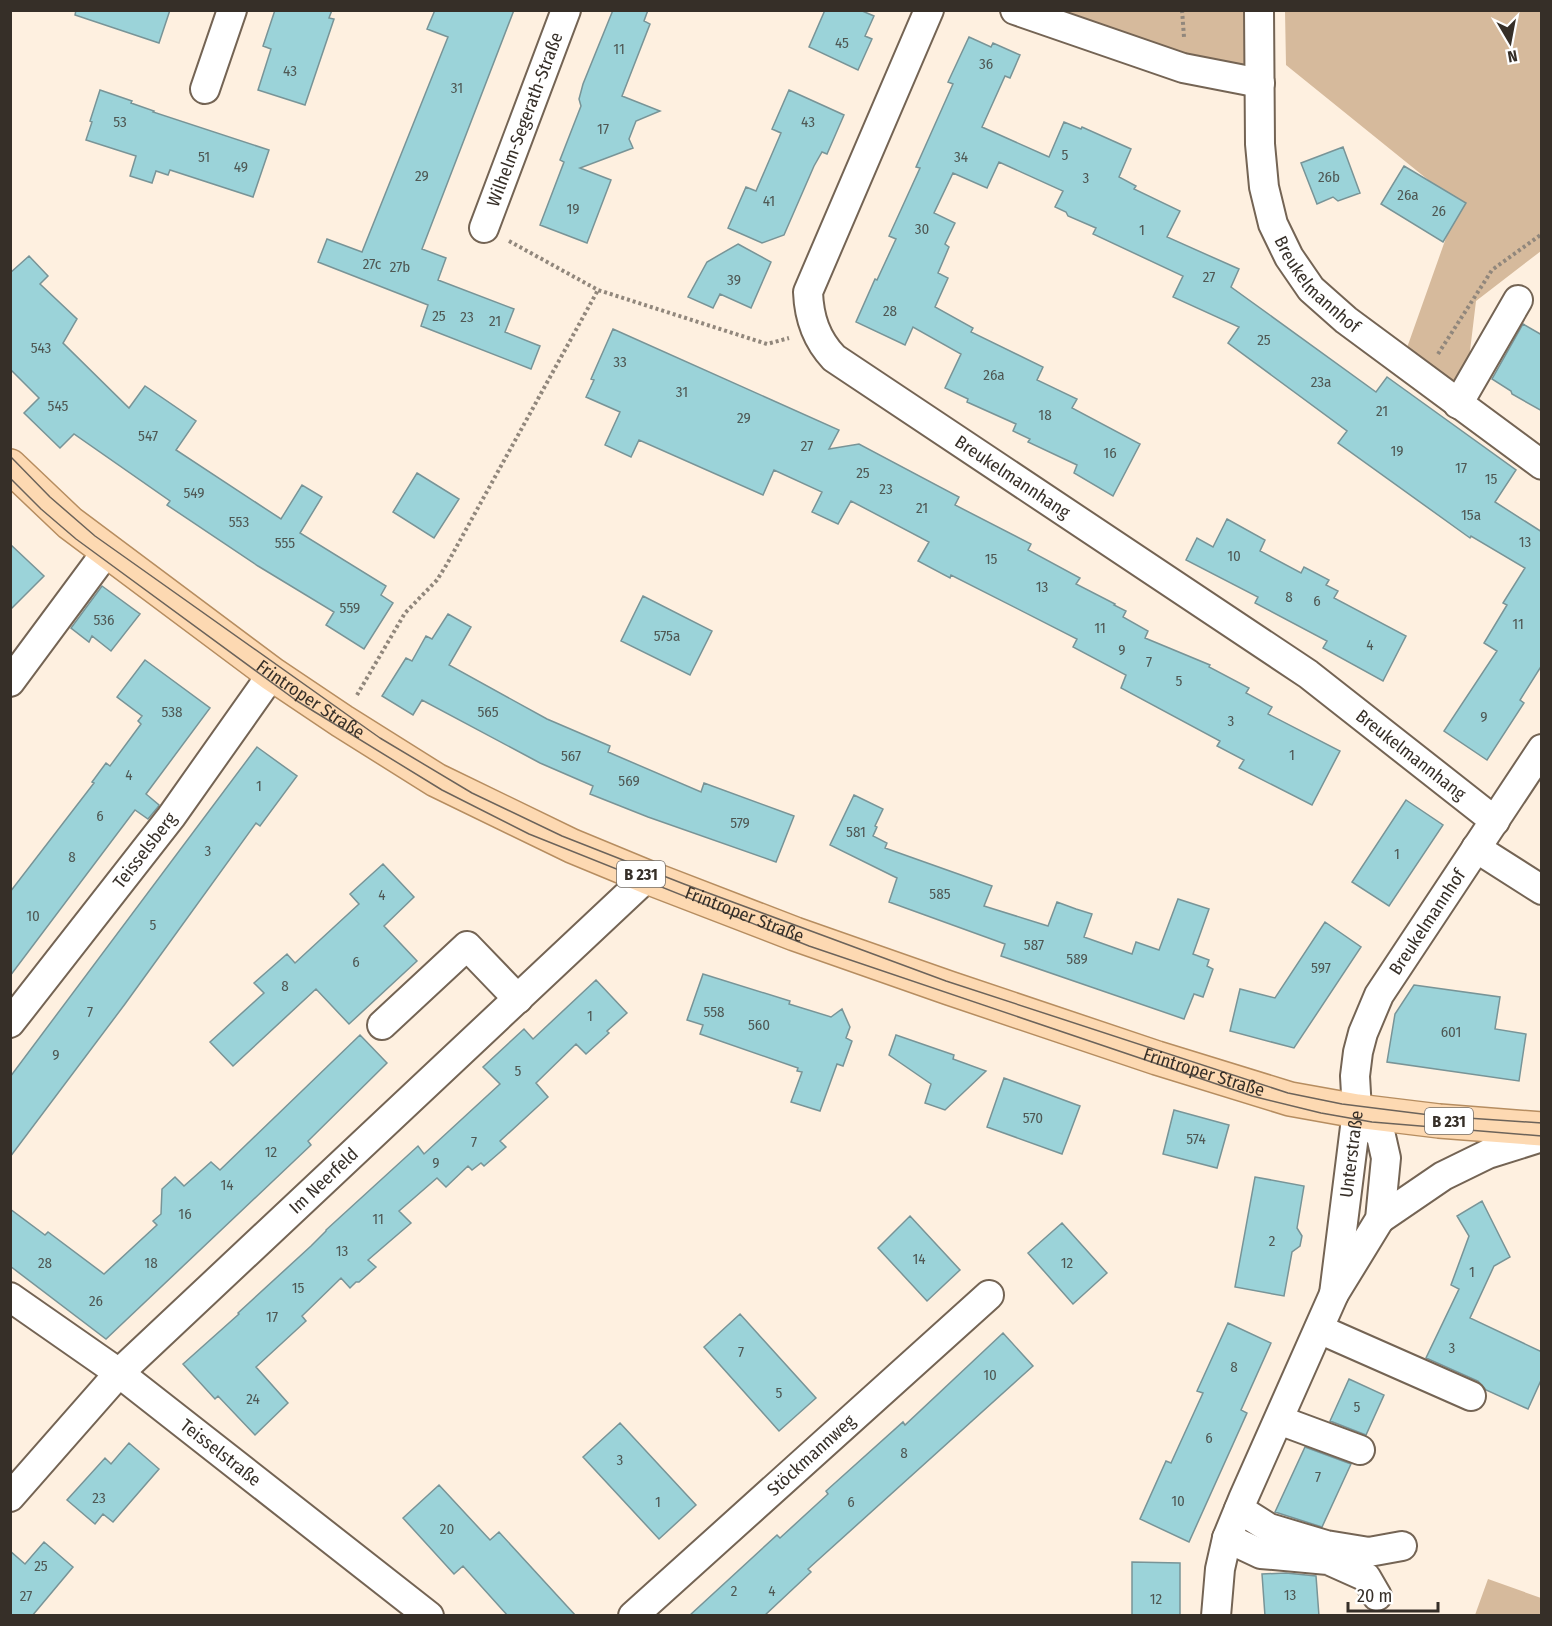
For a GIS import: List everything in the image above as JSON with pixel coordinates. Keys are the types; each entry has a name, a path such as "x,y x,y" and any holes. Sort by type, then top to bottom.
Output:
{"main road":[{"name":"Frintroper Straße","path":"10,466 70,523 272,674 436,780 572,846 795,934 1158,1058 1290,1099 1357,1111 1542,1129"}],"street":[{"path":"205,89 232,10"},
{"name":"Wilhelm-Segerath-Straße","path":"484,228 566,10"},
{"name":"Breukelmannhang","path":"929,10 808,291 815,331 824,347 834,358 1308,674 1495,820"},
{"path":"1015,10 1183,68 1260,83"},
{"name":"Breukelmannhof","path":"1259,10 1260,144 1264,187 1274,224 1289,257 1311,289 1346,320 1542,465"},
{"path":"1458,404 1518,300"},
{"path":"10,682 107,551"},
{"name":"Teisselsberg","path":"10,1023 171,817 272,674"},
{"name":"Breukelmannhof","path":"1357,1111 1355,1076 1358,1052 1379,995 1542,749"},
{"path":"1476,848 1542,890"},
{"name":"Im Neerfeld","path":"10,1497 119,1373 647,877"},
{"path":"382,1025 467,946 518,999"},
{"name":"Unterstraße","path":"1216,1616 1220,1569 1227,1538 1334,1294 1380,1219 1386,1158 1381,1136 1357,1111"},
{"name":"Unterstraße","path":"1334,1294 1357,1111"},
{"path":"1380,1219 1443,1176 1488,1154 1542,1137"},
{"name":"Stöckmannweg","path":"633,1616 989,1295"},
{"name":"Teisselstraße","path":"10,1297 119,1373 429,1616"},
{"path":"1319,1329 1471,1396"},
{"path":"1279,1419 1360,1450"},
{"path":"1239,1509 1269,1528 1326,1545 1370,1552 1402,1546"},
{"path":"1227,1538 1261,1554 1328,1560 1366,1577 1377,1596"}],"path":[{"path":"484,228 598,290 767,344 815,331"},
{"path":"1422,378 1492,270 1542,234"},
{"path":"342,721 405,614 436,580 447,564 598,290"}],"shaded area":[{"path":"1037,11 1260,11 1260,80"},
{"path":"1285,11 1541,11 1541,251 1476,301 1464,401 1403,359 1458,204 1286,65"},
{"path":"1488,1579 1541,1598 1541,1615 1475,1615"}],"building":[{"path":"76,10 170,10 159,43 75,15"},
{"path":"275,10 332,10 329,18 334,19 305,105 258,90 271,49 263,46"},
{"path":"435,10 514,10 422,249 446,258 438,280 514,309 505,332 540,346 531,369 421,326 428,305 318,262 327,239 362,252 448,37 427,29"},
{"path":"613,10 648,10 644,21 650,24 622,96 660,111 636,121 629,139 633,148 580,168 611,180 587,243 540,225 564,162 560,160 581,106 579,99 583,84"},
{"path":"825,10 860,10 874,16 865,36 872,39 858,70 809,47"},
{"path":"969,37 991,47 993,43 1020,55 1010,78 1005,76 982,127 1049,157 1064,122 1081,129 1082,127 1131,149 1119,177 1136,186 1134,189 1180,211 1167,237 1239,269 1231,287 1376,392 1387,377 1516,470 1495,502 1542,532 1542,665 1520,700 1524,703 1487,760 1444,731 1497,651 1484,643 1507,605 1503,603 1525,568 1471,536 1470,538 1338,443 1347,431 1228,343 1239,327 1173,297 1183,276 1093,234 1096,228 1068,216 1066,212 1055,207 1063,191 999,162 987,188 953,173 934,213 955,223 945,244 949,247 938,273 948,278 935,307 973,328 971,332 1043,367 1037,380 1077,399 1072,408 1140,444 1113,496 1074,473 1077,465 1028,442 1030,439 1013,431 1016,424 967,402 968,399 945,388 961,354 913,327 905,345 856,322 896,239 889,236 920,168 916,167 953,84 948,82"},
{"path":"100,90 132,101 131,103 153,112 269,150 253,197 170,170 168,175 156,171 152,183 130,176 136,156 86,140"},
{"path":"789,90 844,115 827,154 822,152 814,166 784,235 762,243 728,228 746,187 756,191 781,133 772,129"},
{"path":"1343,147 1360,193 1338,201 1333,197 1317,204 1301,163"},
{"path":"1404,166 1466,203 1443,242 1381,204"},
{"path":"738,244 771,262 751,308 720,294 713,308 688,297 707,262"},
{"path":"29,256 48,276 40,284 77,319 63,343 129,408 145,386 196,421 176,450 281,519 302,485 322,497 300,533 386,586 381,595 393,603 364,649 326,625 334,612 258,566 167,505 170,501 74,434 60,448 24,413 39,398 10,369 10,273"},
{"path":"1523,324 1542,335 1542,411 1512,394 1492,379"},
{"path":"613,329 839,430 829,449 859,444 959,497 955,505 1031,544 1028,550 1080,578 1076,584 1126,611 1123,617 1148,631 1145,638 1210,665 1209,667 1249,688 1246,693 1272,707 1268,714 1340,751 1312,805 1239,768 1244,760 1217,746 1220,741 1121,688 1126,675 1073,647 1077,639 951,575 950,578 918,561 929,542 851,501 838,524 812,512 822,492 774,470 763,495 639,440 631,457 605,445 620,412 586,397 594,380 591,379"},
{"path":"417,473 459,499 434,538 393,512"},
{"path":"1227,519 1265,540 1260,551 1301,573 1304,567 1329,580 1326,585 1338,591 1334,598 1406,636 1383,681 1323,648 1327,641 1255,603 1258,597 1186,560 1197,538 1213,547"},
{"path":"10,544 44,576 10,610"},
{"path":"102,586 140,614 111,651 92,636 89,642 71,628"},
{"path":"643,596 712,631 690,675 621,641"},
{"path":"448,614 471,627 449,665 547,719 610,746 608,752 701,792 704,783 794,816 776,862 590,794 593,786 540,763 422,700 413,715 382,696 406,658 412,661 426,636 432,639"},
{"path":"145,660 210,708 146,794 159,805 158,807 148,819 135,810 10,976 10,892 94,783 92,782 106,763 110,766 141,724 138,721 142,716 117,697"},
{"path":"257,747 297,776 260,826 256,823 125,1004 10,1157 10,1077"},
{"path":"854,795 883,809 873,836 887,843 885,848 992,886 984,906 1048,926 1057,902 1092,914 1084,937 1132,954 1136,942 1159,950 1178,899 1209,909 1193,954 1209,960 1207,966 1213,969 1203,997 1194,994 1184,1019 1001,956 1005,944 889,902 897,878 830,845"},
{"path":"1406,800 1443,825 1389,906 1352,882"},
{"path":"383,864 414,897 384,926 417,961 349,1024 316,989 233,1066 210,1042 264,993 254,983 287,954 295,963 359,904 350,894"},
{"path":"1325,922 1361,947 1294,1048 1230,1031 1240,989 1275,998"},
{"path":"703,974 790,1001 789,1004 831,1017 842,1009 850,1027 846,1038 852,1041 843,1066 837,1064 820,1111 791,1102 802,1072 797,1071 798,1068 700,1034 703,1025 687,1020"},
{"path":"596,980 627,1013 586,1054 576,1044 536,1083 548,1097 500,1141 506,1147 484,1166 481,1163 472,1170 468,1166 446,1187 437,1178 399,1211 411,1223 368,1260 376,1267 350,1288 341,1278 302,1316 306,1321 256,1367 288,1403 255,1435 218,1396 215,1399 183,1364 418,1146 424,1154 500,1084 483,1067 524,1029 533,1039"},
{"path":"1414,985 1500,997 1495,1029 1526,1034 1519,1081 1387,1062 1395,1014"},
{"path":"360,1035 387,1063 308,1141 311,1145 106,1339 10,1266 10,1209 45,1235 48,1232 104,1274 157,1225 153,1221 161,1214 162,1189 175,1177 184,1186 211,1162 220,1170"},
{"path":"896,1035 954,1055 953,1059 986,1071 945,1110 925,1103 931,1084 889,1055"},
{"path":"1004,1078 1080,1106 1062,1154 987,1127"},
{"path":"1174,1110 1229,1125 1217,1168 1163,1154"},
{"path":"1255,1177 1304,1186 1297,1228 1302,1236 1300,1246 1292,1252 1284,1296 1235,1287"},
{"path":"1482,1201 1510,1257 1494,1266 1470,1318 1542,1352 1542,1378 1528,1409 1486,1390 1478,1381 1426,1358 1459,1289 1451,1285 1469,1236 1457,1216"},
{"path":"910,1216 960,1270 927,1301 878,1248"},
{"path":"1062,1223 1107,1273 1073,1304 1028,1253"},
{"path":"740,1314 816,1398 779,1431 704,1347"},
{"path":"1228,1323 1271,1343 1241,1410 1247,1413 1189,1542 1140,1519 1166,1461 1171,1463 1203,1393 1197,1391"},
{"path":"1003,1333 1033,1366 808,1569 811,1572 764,1616 689,1616 777,1535 780,1538 828,1494 826,1491 903,1422 905,1425"},
{"path":"1349,1379 1384,1395 1366,1435 1330,1421"},
{"path":"620,1423 696,1505 659,1539 583,1457"},
{"path":"129,1443 159,1469 113,1522 103,1514 95,1524 67,1500 105,1458 111,1464"},
{"path":"1305,1447 1351,1464 1322,1527 1275,1512"},
{"path":"439,1485 490,1540 499,1532 576,1616 508,1616 463,1566 454,1574 403,1518"},
{"path":"44,1542 73,1567 32,1616 10,1616 10,1551 25,1564"},
{"path":"1132,1562 1180,1563 1180,1616 1132,1616"},
{"path":"1286,1573 1316,1576 1319,1616 1265,1616 1262,1574"}],"tram line":[{"path":"10,456 50,497 95,536 380,738 472,793 562,836 684,884 946,981 1288,1093 1342,1104 1438,1116 1542,1123"},
{"path":"10,478 76,539 297,701 442,790 529,834 809,946 1252,1096 1321,1113 1372,1122 1542,1136"}]}
